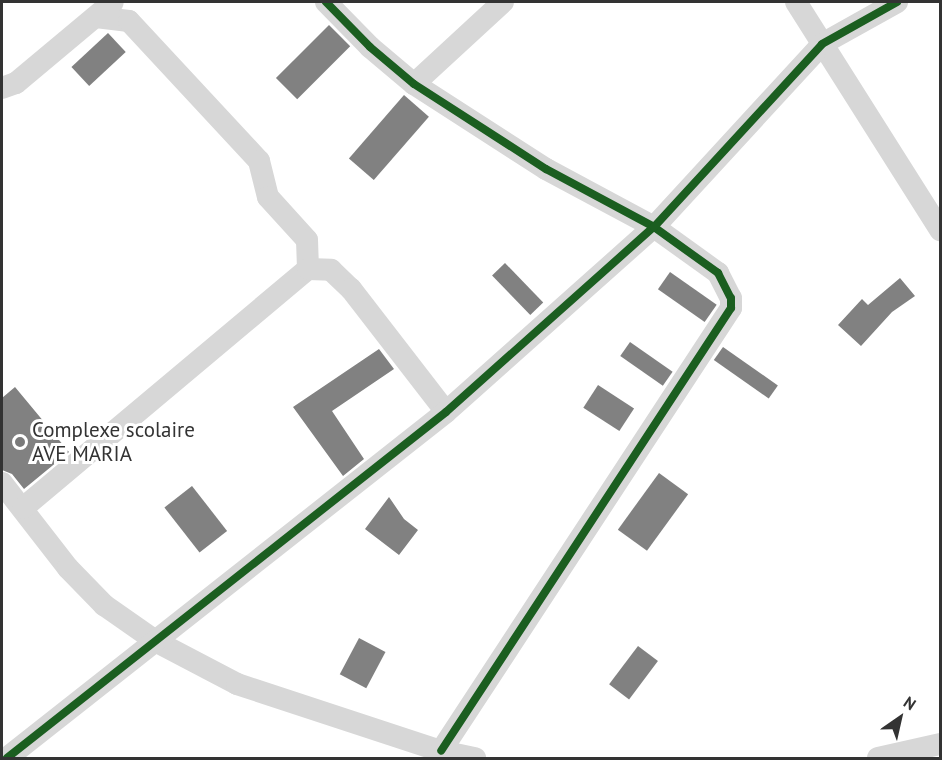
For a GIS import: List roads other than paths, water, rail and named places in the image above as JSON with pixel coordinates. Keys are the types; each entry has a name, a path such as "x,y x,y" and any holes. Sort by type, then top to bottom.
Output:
{"street":[{"path":"2,88 16,83 113,2"},
{"path":"326,2 370,47 414,84 546,169 654,227 718,273 731,298 731,308 441,752"},
{"path":"414,84 503,2"},
{"path":"796,2 940,230"},
{"path":"8,759 446,412 654,227 822,44 897,2"},
{"path":"96,17 129,21 258,161 268,197 307,240 308,269"},
{"path":"23,508 308,269 331,270 351,289 446,412"},
{"path":"2,483 68,568 104,605 158,642 237,684 441,752 475,759"},
{"path":"878,759 940,744"}],"place":[{"name":"Complexe scolaire AVE MARIA","path":"20,442"}]}
